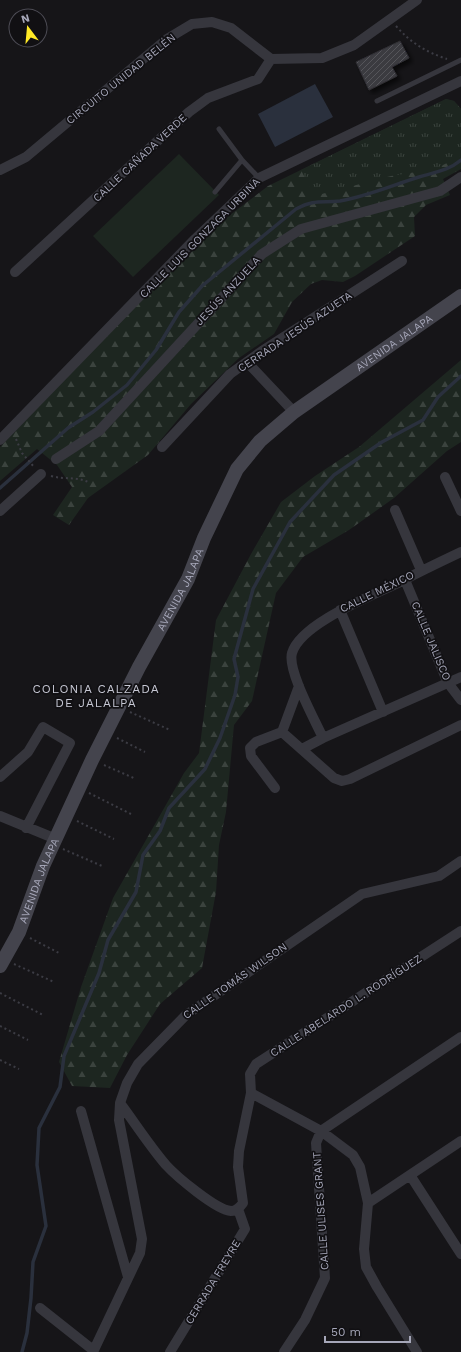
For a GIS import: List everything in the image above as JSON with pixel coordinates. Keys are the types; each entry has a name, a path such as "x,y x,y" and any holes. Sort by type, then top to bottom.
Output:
{"street":[{"path":"271,59 322,58 354,45 417,0"},
{"name":"CIRCUITO UNIDAD BELÉN","path":"0,170 26,157 167,39 192,24 212,22 231,28 271,59"},
{"name":"CALLE CAÑADA VERDE","path":"15,272 190,112 208,98 258,79 271,59"},
{"name":"CALLE LUIS GONZAGA URBINA","path":"0,440 38,400 82,358 195,239 259,178 461,81"},
{"name":"JESÚS ANZUELA","path":"56,459 99,431 262,254 301,229 440,191 461,177"},
{"name":"CERRADA JESÚS AZUETA","path":"162,447 230,374 402,261"},
{"name":"AVENIDA JALAPA","path":"2,962 19,932 39,874 92,760 118,707 188,579 204,538 237,470 260,441 294,412 461,296"},
{"path":"247,362 294,412"},
{"path":"0,511 41,474"},
{"path":"445,477 461,511"},
{"path":"395,510 421,570"},
{"name":"CALLE MÉXICO","path":"299,686 292,664 292,654 297,643 307,634 340,610 461,552"},
{"name":"CALLE JALISCO","path":"404,580 448,682 461,700"},
{"path":"340,610 383,712"},
{"path":"302,750 323,738 461,677"},
{"path":"299,686 323,738"},
{"path":"275,788 251,756 250,748 256,742 282,732 299,686"},
{"path":"282,732 334,778 342,781 350,779 461,725"},
{"path":"0,777 28,752 43,726 70,744 26,828"},
{"path":"0,816 54,841"},
{"name":"CALLE TOMÁS WILSON","path":"93,1351 140,1253 142,1239 120,1126 120,1103 127,1083 138,1064 186,1015 362,894 439,876 461,861"},
{"name":"CALLE ABELARDO L. RODRÍGUEZ","path":"238,1209 243,1202 238,1167 239,1151 251,1093 250,1074 256,1064 461,931"},
{"path":"321,1131 461,1037"},
{"path":"251,1093 321,1131 353,1155 360,1167 368,1203 364,1250 366,1267 377,1288 417,1352"},
{"path":"120,1103 166,1164 177,1176 213,1203 231,1211 238,1209"},
{"path":"81,1111 128,1278"},
{"name":"CALLE ULISES GRANT","path":"284,1352 305,1320 325,1278 316,1143 321,1131"},
{"path":"368,1203 461,1141"},
{"path":"410,1175 461,1254"},
{"name":"CERRADA FREYRE","path":"170,1352 245,1229 238,1209"},
{"path":"40,1308 93,1351"}],"lane":[{"path":"376,101 424,79 458,60"},
{"path":"219,129 242,160 259,178"},
{"path":"215,192 242,160"}],"path":[{"path":"390,19 407,38 427,52 458,60"},
{"path":"11,429 22,453 32,465"},
{"path":"60,479 81,478 90,483"},
{"path":"118,707 170,730"},
{"path":"105,733 145,752"},
{"path":"92,760 136,780"},
{"path":"79,788 131,814"},
{"path":"67,816 114,839"},
{"path":"54,841 102,866"},
{"path":"19,932 60,952"},
{"path":"2,962 54,982"},
{"path":"0,993 43,1015"},
{"path":"0,1026 28,1040"},
{"path":"0,1060 19,1069"}],"green space":[{"path":"446,99 454,101 461,109 461,169 443,179 450,195 426,205 414,217 415,236 355,276 343,282 322,280 311,284 292,302 274,334 239,358 191,404 148,455 88,498 69,525 53,515 72,487 57,465 37,449 0,481 0,447 126,315 230,215 268,186"},
{"path":"446,99 454,101 461,109 461,156 435,169 391,176 314,196 301,170"},
{"path":"179,154 219,195 133,277 93,236"},
{"path":"461,360 461,442 447,451 394,498 349,530 303,557 276,593 252,701 234,725 226,812 219,845 216,892 202,968 160,1004 127,1055 110,1088 72,1086 59,1062 81,987 113,898 184,773 199,753 216,620 251,554 281,502 315,476 359,447"}],"water":[{"path":"315,84 333,117 275,147 258,114"}],"building":[{"path":"400,41 409,58 392,67 397,76 369,90 356,62"}],"waterway":[{"path":"0,488 68,428 93,412 127,385 156,350 179,312 202,286 296,209 318,202 350,199 446,169 461,160"},
{"path":"22,1352 27,1333 33,1262 46,1226 37,1165 39,1128 60,1087 64,1056 99,973 108,940 136,892 143,855 160,831 169,808 205,769 220,738 235,695 238,677 234,659 253,589 290,522 334,475 382,442 423,420 438,397 461,376"}],"district":[{"name":"COLONIA CALZADA DE JALALPA","path":"96,696"}]}
